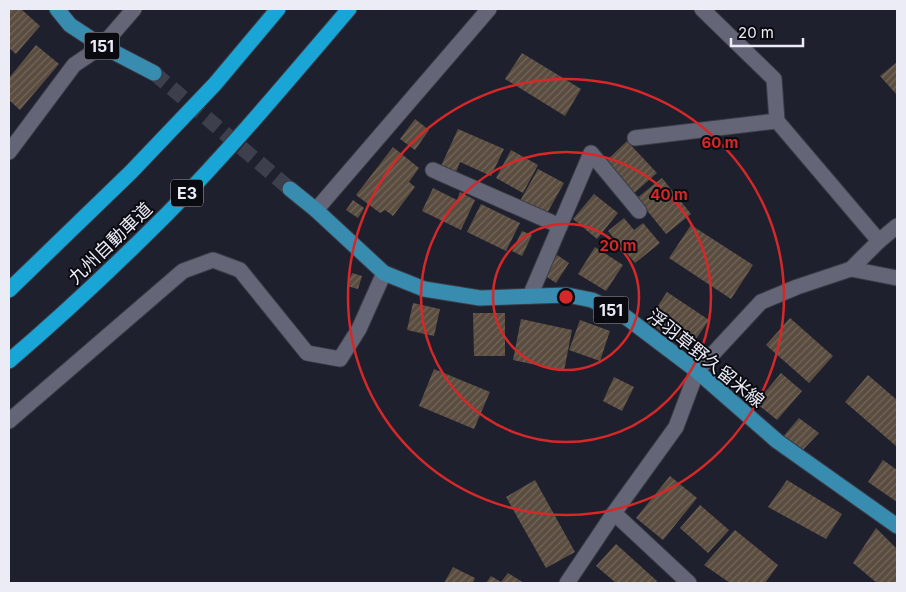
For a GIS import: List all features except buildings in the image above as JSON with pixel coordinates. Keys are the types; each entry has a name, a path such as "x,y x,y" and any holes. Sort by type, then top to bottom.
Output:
{"highway":[{"name":"九州自動車道","path":"9,290 196,105 278,9"},
{"name":"九州自動車道","path":"9,361 65,313 168,213 255,119 348,9"}],"main road":[{"name":"151","path":"57,9 70,25 102,46 154,73"},
{"name":"浮羽草野久留米線","path":"290,189 316,210 384,273 424,289 480,298 567,295 592,300 622,315 697,371 777,441 897,526"}],"street":[{"path":"9,152 74,65 102,46 134,9"},
{"path":"316,210 489,9"},
{"path":"702,9 774,79 777,121 879,241"},
{"path":"635,138 777,121"},
{"path":"530,296 591,153 639,211"},
{"path":"433,170 560,226"},
{"path":"567,583 614,513 676,427 697,371 761,302 851,269 897,226"},
{"path":"9,421 183,271 213,260 240,270 307,353 340,359 359,329 384,273"},
{"path":"851,269 897,278"},
{"path":"614,513 689,583"}],"tunnel":[{"path":"154,73 290,189"}]}
